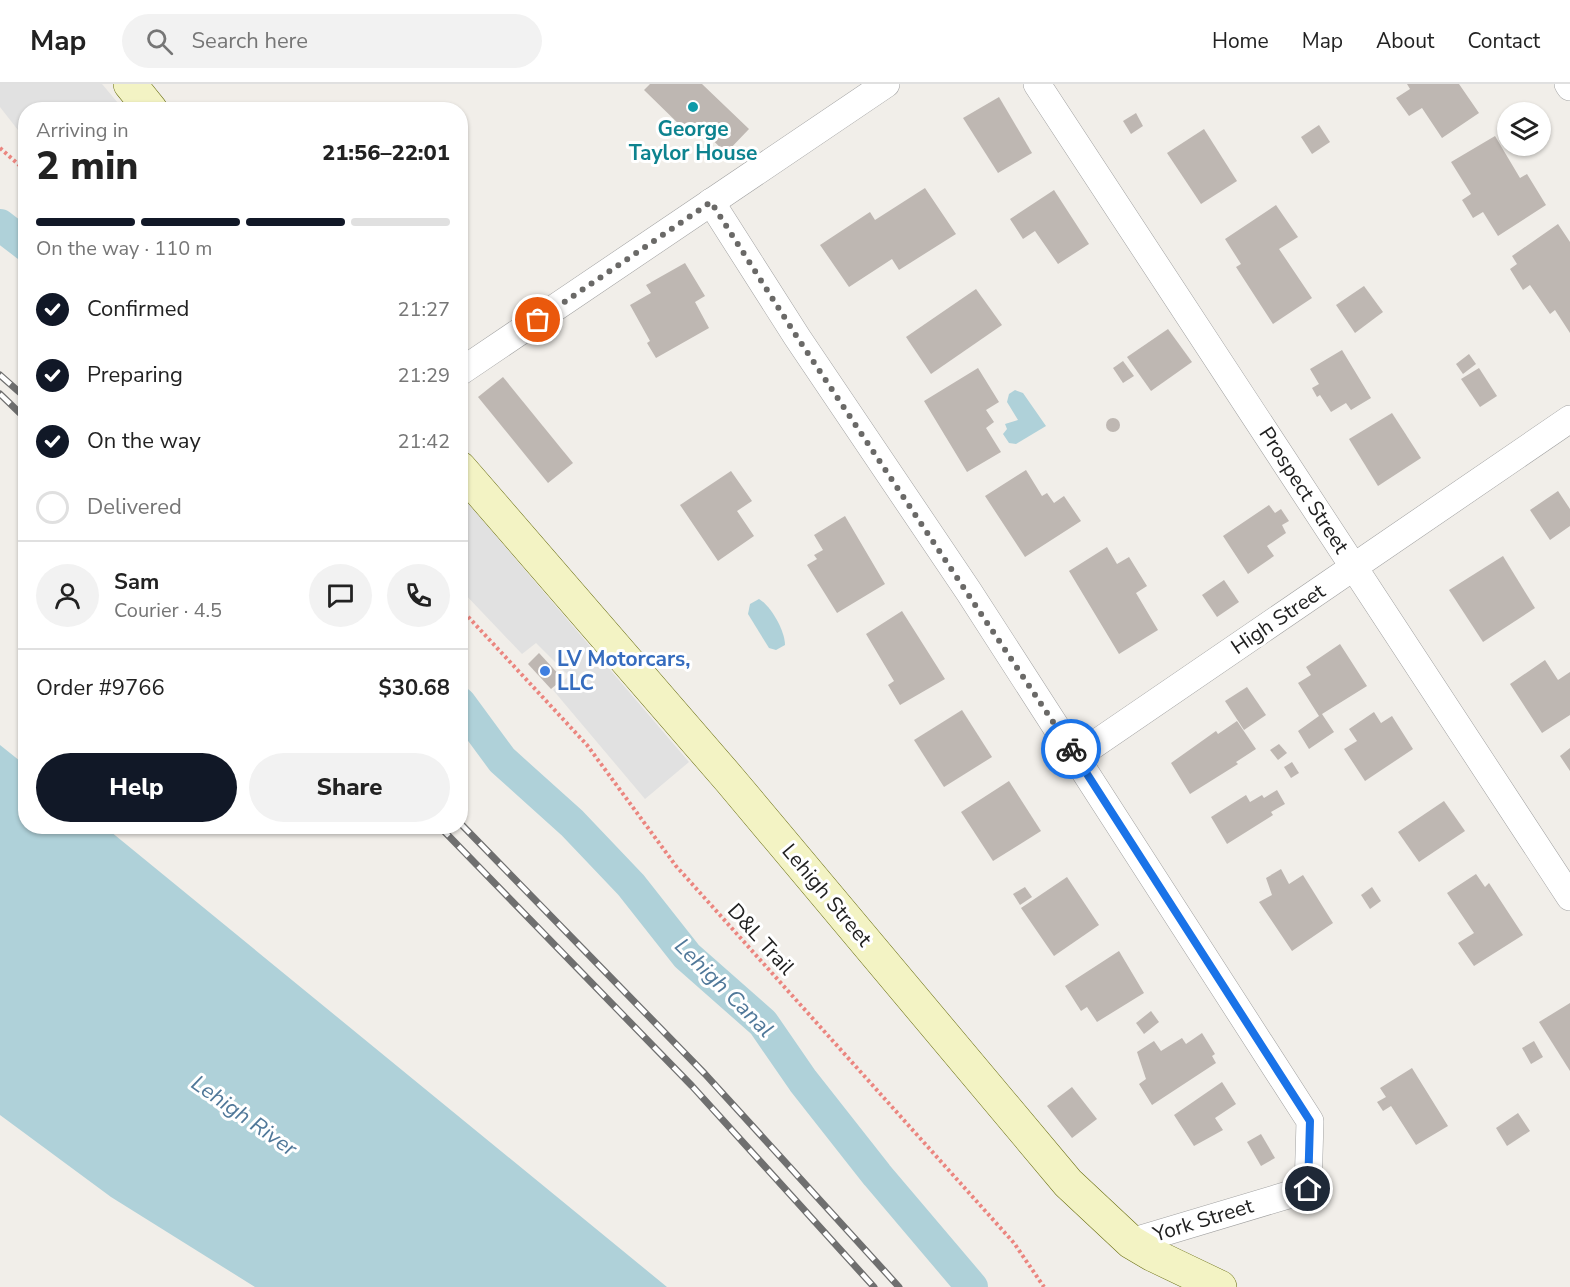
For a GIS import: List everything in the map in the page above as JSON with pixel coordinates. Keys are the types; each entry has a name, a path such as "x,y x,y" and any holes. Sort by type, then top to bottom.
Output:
{"street":[{"path":"130,84 145,102"},
{"path":"468,367 886,84"},
{"name":"Prospect Street","path":"1037,84 1570,897"},
{"path":"711,202 797,337 1076,757"},
{"name":"High Street","path":"1076,757 1570,419"},
{"name":"Lehigh Street","path":"468,477 730,780 1068,1183 1131,1242 1220,1287"},
{"name":"York Street","path":"1076,757 1310,1121 1308,1189 1131,1242"}],"path":[{"path":"0,148 18,164"},
{"name":"D&L Trail","path":"468,617 587,745 676,866 1014,1243 1044,1287"}],"shaded area":[{"path":"0,84 102,84 117,102 18,102 18,130 0,107"},
{"path":"468,503 689,762 645,799 553,690 569,676 536,643 522,654 468,597"}],"water":[{"path":"1015,390 1023,393 1046,426 1016,444 1009,443 1003,434 1007,429 1005,424 1018,420 1007,402 1009,394"},
{"path":"759,599 772,613 783,633 785,645 776,650 769,648 748,614 750,604"},
{"name":"Lehigh River","path":"0,745 18,759 18,834 114,834 667,1287 255,1287 111,1197 0,1115"}],"building":[{"name":"George Taylor House","path":"650,84 702,84 749,129 726,153 695,123 687,132 644,90"},
{"path":"1407,84 1459,84 1479,113 1442,138 1422,108 1409,116 1396,98 1410,89"},
{"path":"999,97 1032,153 998,173 963,118"},
{"path":"1136,113 1143,126 1131,134 1123,121"},
{"path":"1319,125 1330,142 1312,154 1301,137"},
{"path":"1204,129 1237,181 1201,204 1167,153"},
{"path":"1495,136 1497,156 1507,156 1520,178 1527,174 1546,205 1498,236 1483,212 1473,218 1462,200 1471,194 1451,162"},
{"path":"925,188 956,234 899,270 892,259 849,287 820,245 870,212 875,220"},
{"path":"1054,190 1089,244 1058,264 1035,231 1023,239 1010,219"},
{"path":"1276,205 1298,237 1279,249 1312,298 1273,324 1236,267 1241,264 1225,239"},
{"path":"1558,224 1570,242 1570,333 1555,310 1550,314 1530,285 1523,290 1510,269 1517,264 1512,256"},
{"path":"685,263 705,296 695,302 709,328 656,358 647,343 650,341 630,305 651,293 646,285"},
{"path":"1364,286 1383,312 1355,333 1336,305"},
{"path":"976,289 1002,325 931,374 906,337"},
{"path":"1168,329 1192,362 1151,391 1127,357"},
{"path":"1342,350 1371,398 1351,410 1346,403 1331,412 1320,395 1317,397 1312,388 1319,384 1310,369"},
{"path":"1469,354 1476,364 1463,374 1456,364"},
{"path":"1123,361 1134,376 1123,383 1113,368"},
{"path":"978,368 999,402 986,410 994,422 986,428 1001,452 967,472 924,401"},
{"path":"1479,368 1497,396 1480,407 1461,379"},
{"path":"503,377 573,463 548,483 478,397"},
{"path":"1392,413 1421,458 1378,486 1349,439"},
{"path":"1110,418 1116,418 1120,425 1116,432 1110,432 1106,428 1106,422"},
{"path":"1026,470 1042,496 1047,493 1054,503 1064,496 1081,521 1025,557 985,496"},
{"path":"731,471 752,501 737,511 754,536 718,561 680,505"},
{"path":"1558,491 1570,509 1570,526 1550,540 1530,510"},
{"path":"1269,505 1275,513 1281,509 1289,521 1282,525 1286,533 1267,546 1274,556 1248,574 1223,536"},
{"path":"845,516 885,584 837,613 807,565 817,559 814,555 823,550 814,535"},
{"path":"1107,547 1117,564 1129,557 1147,586 1136,593 1158,630 1119,654 1069,571"},
{"path":"1503,556 1535,608 1483,642 1449,590"},
{"path":"1224,580 1239,602 1217,617 1202,595"},
{"path":"902,611 945,679 900,705 888,685 894,681 866,634"},
{"path":"1340,644 1367,686 1322,714 1334,732 1309,749 1298,731 1319,716 1298,683 1311,675 1306,667"},
{"name":"LV Motorcars, LLC","path":"539,653 563,679 551,689 528,664"},
{"path":"1545,660 1558,680 1570,672 1570,715 1542,733 1510,684"},
{"path":"1247,687 1266,715 1244,730 1225,701"},
{"path":"962,710 992,757 944,787 914,740"},
{"path":"1374,712 1381,723 1392,716 1413,749 1365,781 1344,749 1357,741 1349,729"},
{"path":"1237,721 1256,749 1236,762 1238,764 1190,794 1171,763 1216,731 1218,734"},
{"path":"1279,744 1287,753 1278,760 1270,750"},
{"path":"1570,748 1570,771 1560,756"},
{"path":"1292,762 1299,773 1291,778 1284,767"},
{"path":"1009,781 1041,831 993,861 961,812"},
{"path":"1277,790 1285,804 1271,812 1273,815 1227,844 1211,817 1246,795 1250,802 1262,795 1264,798"},
{"path":"1444,801 1465,831 1419,862 1398,832"},
{"path":"1281,869 1289,884 1303,875 1333,923 1292,951 1259,902 1272,895 1266,878"},
{"path":"1476,874 1485,887 1489,883 1523,935 1474,966 1458,943 1474,933 1447,893"},
{"path":"1067,877 1099,925 1054,956 1021,908"},
{"path":"1025,887 1032,897 1020,905 1013,894"},
{"path":"1372,887 1381,901 1370,909 1361,895"},
{"path":"1119,951 1144,993 1097,1022 1087,1007 1081,1011 1065,986"},
{"path":"1570,1003 1570,1071 1539,1022"},
{"path":"1151,1011 1159,1022 1144,1034 1136,1023"},
{"path":"1202,1033 1215,1054 1212,1056 1216,1063 1152,1105 1139,1084 1146,1079 1137,1052 1154,1041 1161,1051 1182,1038 1186,1044"},
{"path":"1534,1041 1543,1057 1531,1064 1522,1048"},
{"path":"1412,1068 1448,1126 1416,1145 1391,1106 1383,1111 1377,1102 1386,1097 1380,1088"},
{"path":"1222,1082 1236,1104 1215,1118 1223,1130 1194,1146 1174,1115"},
{"path":"1072,1087 1097,1119 1072,1138 1047,1106"},
{"path":"1518,1113 1530,1131 1507,1146 1496,1128"},
{"path":"1261,1134 1275,1158 1261,1166 1247,1142"}],"waterway":[{"name":"Lehigh Canal","path":"0,225 18,239"},
{"name":"Lehigh Canal","path":"468,714 502,760 572,823 631,885 687,956 763,1023 803,1081 877,1175 972,1287"}],"railway":[{"path":"0,375 18,391"},
{"path":"0,394 18,411"},
{"path":"468,831 705,1074 899,1287"},
{"path":"447,834 692,1086 874,1287"}],"way so far":[{"path":"538,320 711,202 797,337 969,592 1071,749"}],"place":[{"name":"George Taylor House","path":"693,107"},
{"name":"LV Motorcars, LLC","path":"545,671"}],"route":[{"path":"1071,749 1310,1121 1308,1189"}]}
